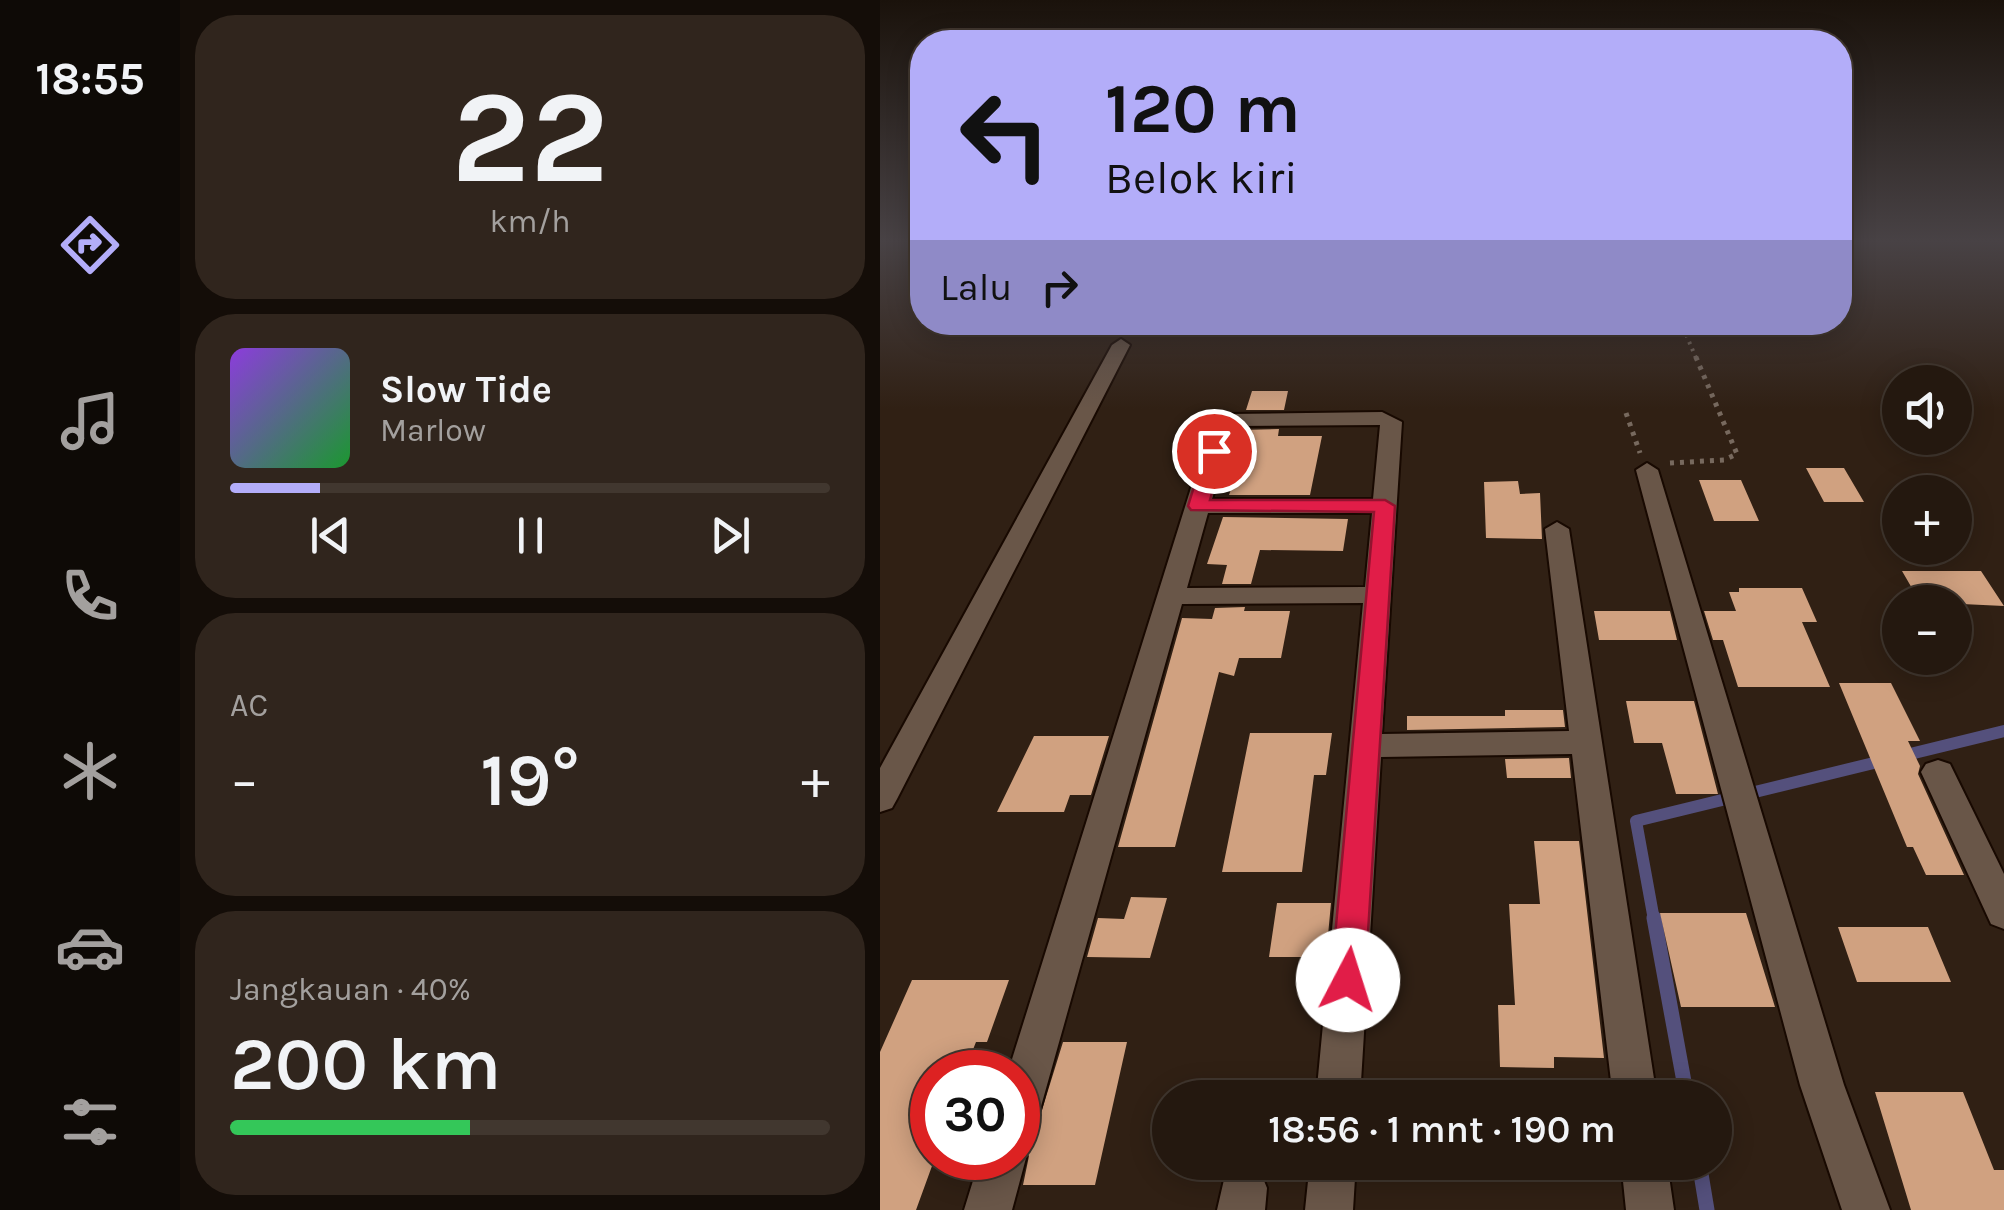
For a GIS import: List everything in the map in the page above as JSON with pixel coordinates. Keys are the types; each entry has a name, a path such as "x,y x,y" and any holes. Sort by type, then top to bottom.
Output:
{"street":[{"path":"880,798 1121,345"},
{"path":"1036,1050 1226,421 1364,418 1391,422 1340,1080"},
{"path":"1646,470 1822,1085 1866,1210"},
{"path":"1198,506 1385,506"},
{"path":"1557,529 1632,1080"},
{"path":"1171,596 1380,594"},
{"path":"1368,746 1585,742"},
{"path":"1938,772 2004,913"},
{"path":"988,1210 997,1180"},
{"path":"1329,1210 1332,1180"},
{"path":"1646,1180 1650,1210"}],"path":[{"path":"1626,412 1646,470 1684,461 1732,459 1737,454 1686,335"}],"building":[{"path":"1252,391 1288,391 1284,410 1246,410"},
{"path":"1279,429 1278,436 1322,436 1310,495 1229,495 1242,457 1230,457 1239,430"},
{"path":"1806,468 1844,468 1864,502 1824,502"},
{"path":"1699,480 1741,480 1759,521 1714,521"},
{"path":"1518,481 1520,494 1540,493 1542,539 1486,538 1484,482"},
{"path":"1223,517 1348,519 1343,551 1260,550 1251,584 1222,584 1227,565 1207,564"},
{"path":"1902,571 1981,571 2004,606 1972,604 1972,585 1910,585"},
{"path":"1739,588 1802,588 1817,622 1802,622 1830,687 1738,687 1723,640 1713,640 1704,611 1736,611 1729,592 1739,592"},
{"path":"1245,607 1244,611 1290,611 1281,658 1239,658 1234,676 1219,672 1175,847 1118,847 1182,618 1212,619 1215,608"},
{"path":"1594,611 1670,611 1677,640 1599,640"},
{"path":"1839,683 1891,683 1920,741 1908,741 1920,766 1918,774 1964,875 1926,875 1913,847 1907,847"},
{"path":"1626,701 1694,701 1718,794 1676,794 1662,743 1634,743"},
{"path":"1505,710 1563,710 1565,727 1407,730 1407,716 1505,716"},
{"path":"1250,733 1332,733 1326,775 1314,775 1302,872 1222,872"},
{"path":"1034,736 1109,736 1091,795 1070,795 1064,812 997,812"},
{"path":"1569,758 1571,778 1507,778 1505,759"},
{"path":"1534,841 1579,841 1604,1058 1554,1057 1554,1068 1500,1067 1498,1005 1515,1005 1509,904 1540,904"},
{"path":"1131,897 1167,898 1150,958 1087,957 1098,918 1124,919"},
{"path":"1277,903 1331,903 1326,957 1269,957"},
{"path":"1660,913 1746,913 1775,1007 1681,1007"},
{"path":"1838,927 1928,927 1951,982 1857,982"},
{"path":"912,980 1009,980 987,1042 976,1042 973,1050 910,1050 910,1180 927,1180 916,1210 880,1210 880,1052"},
{"path":"1063,1042 1127,1042 1095,1185 1023,1185 1024,1180 1040,1180 1040,1116"},
{"path":"1875,1092 1963,1092 1994,1170 2004,1170 2004,1210 1911,1210"}],"waterway":[{"path":"1902,756 2004,731"},
{"path":"1654,920 1636,821 1886,760"},
{"path":"1654,918 1684,1080"},
{"path":"1702,1180 1707,1210"}],"route":[{"path":"1214,451 1198,506 1385,506 1348,980"}]}
